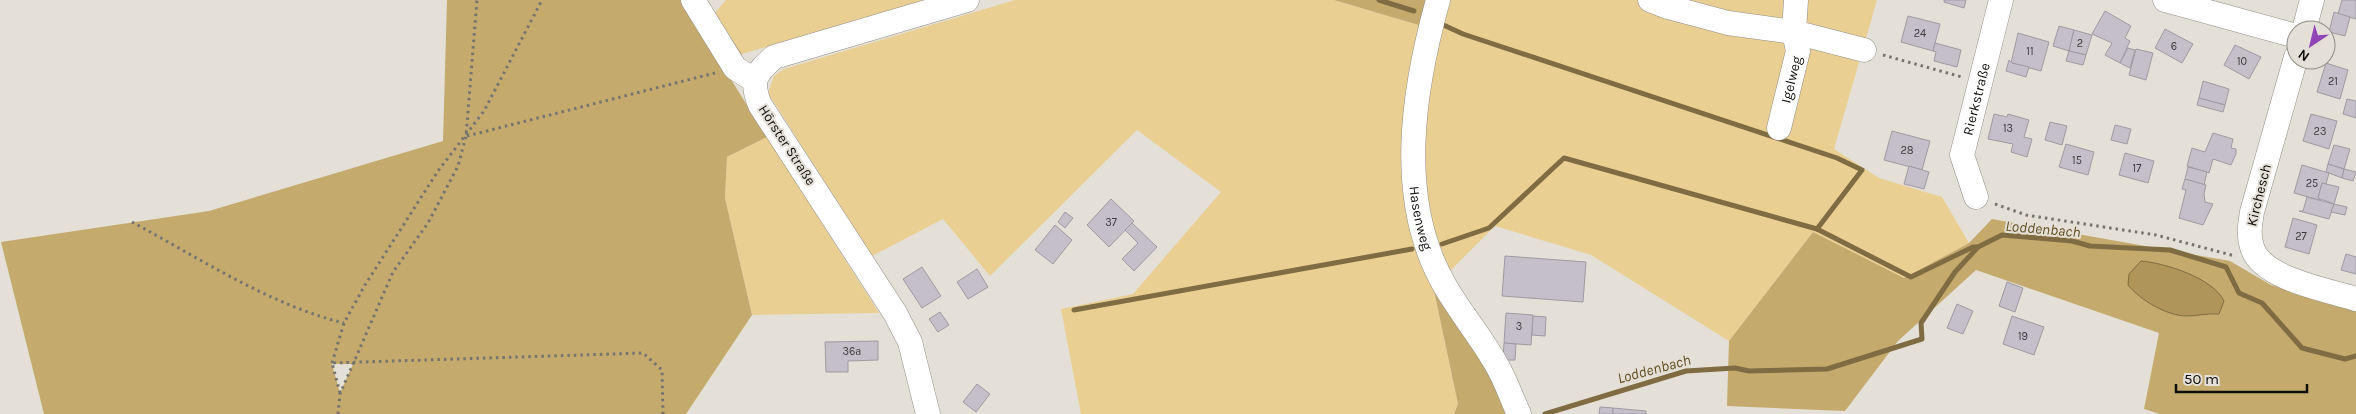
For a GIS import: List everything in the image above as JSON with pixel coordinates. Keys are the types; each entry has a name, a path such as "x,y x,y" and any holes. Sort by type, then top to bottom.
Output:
{"street":[{"name":"Hörster Straße","path":"693,0 744,74 760,105 895,313 910,342 928,414"},
{"path":"744,74 760,70 774,57 968,0"},
{"name":"Hasenweg","path":"1438,0 1424,58 1413,133 1415,192 1425,238 1444,286 1496,363 1519,414"},
{"path":"1650,0 1668,7 1728,23 1794,32 1864,50"},
{"name":"Igelweg","path":"1779,128 1798,51 1794,32 1793,12 1796,0"},
{"name":"Rierkstraße","path":"1976,197 1962,155 2001,0"},
{"path":"2165,0 2286,33"},
{"path":"2307,20 2312,0"},
{"name":"Kirchesch","path":"2252,248 2249,231 2252,212 2292,70"},
{"path":"2252,248 2257,256 2278,275 2356,299"}],"path":[{"path":"338,414 340,394 393,272 428,223 458,166 466,136 477,0"},
{"path":"340,394 332,363 344,323 365,285 438,171 484,111 542,0"},
{"path":"1864,50 1980,82"},
{"path":"466,136 744,74"},
{"path":"1976,197 2026,216 2156,235 2240,257 2252,248"},
{"path":"132,222 276,299 322,318 344,323"},
{"path":"332,363 353,364 643,353 662,370 663,414"}],"shaded area":[{"path":"447,0 705,0 742,54 730,78 767,137 727,157 725,198 752,315 686,414 44,414 1,242 209,211 443,141","holes":["332,364 353,364 340,393"]},
{"path":"726,0 927,0 742,54 714,14"},
{"path":"1015,0 1334,0 1422,26 1406,132 1433,286 1458,404 1454,414 1081,414 1061,309 1133,294 1221,192 1137,130 990,276 943,219 872,256 768,93 774,76 784,69"},
{"path":"1334,0 1429,0 1422,26"},
{"path":"1448,0 1877,0 1834,149 1879,178 1942,197 1969,243 1904,278 1813,232 1729,341 1591,255 1495,226 1445,276 1429,235 1420,132"},
{"path":"767,137 879,313 752,315 725,198 727,157"},
{"path":"1992,219 2230,261 2271,285 2356,309 2356,414 2160,414 2144,409 2159,333 1976,270 1898,341 1845,411 1727,406 1729,341 1813,232 1904,278 1969,243"},
{"path":"2141,261 2175,268 2210,285 2224,301 2219,314 2179,315 2154,306 2139,296 2128,285 2129,274"},
{"path":"1433,286 1438,287 1512,414 1454,414 1458,404"}],"building":[{"path":"1944,0 1966,0 1964,8 1944,2"},
{"path":"2342,0 2356,0 2356,19 2338,14"},
{"path":"2105,11 2131,26 2125,38 2130,41 2120,63 2105,55 2112,43 2092,34"},
{"path":"2334,12 2350,17 2345,36 2336,34 2336,20 2332,20"},
{"path":"1908,16 1940,24 1933,51 1901,42"},
{"path":"2059,26 2074,30 2069,51 2053,46"},
{"path":"2165,29 2193,44 2182,63 2155,48"},
{"path":"2074,30 2092,35 2086,55 2069,51"},
{"path":"2018,33 2049,42 2041,71 2011,63"},
{"path":"1935,43 1961,50 1957,67 1934,61 1936,52 1933,51"},
{"path":"2235,45 2261,57 2249,79 2224,65"},
{"path":"2128,48 2135,50 2130,68 2120,63"},
{"path":"2136,49 2153,53 2146,80 2129,75"},
{"path":"2069,51 2086,55 2083,65 2066,61"},
{"path":"2009,60 2012,63 2029,67 2026,77 2006,71"},
{"path":"2336,66 2348,70 2340,99 2317,92 2324,70 2336,70"},
{"path":"2203,81 2229,89 2225,105 2199,98"},
{"path":"2199,98 2225,105 2223,112 2197,105"},
{"path":"2347,99 2356,101 2356,118 2343,114"},
{"path":"1994,114 2007,117 2008,114 2029,120 2024,137 2032,139 2027,157 2011,152 2013,144 1988,139"},
{"path":"2311,114 2337,121 2329,149 2303,141"},
{"path":"2050,122 2067,126 2062,145 2045,140"},
{"path":"2115,125 2131,129 2127,144 2111,140"},
{"path":"1892,131 1930,141 1922,170 1884,160"},
{"path":"2213,133 2233,139 2231,148 2236,149 2236,154 2231,165 2213,159 2209,173 2187,166 2192,148 2205,152"},
{"path":"2066,144 2094,152 2088,175 2059,167"},
{"path":"2334,145 2350,149 2344,169 2328,164"},
{"path":"2125,153 2154,161 2148,183 2119,175"},
{"path":"2328,164 2344,169 2342,178 2326,172"},
{"path":"2302,165 2329,173 2326,184 2322,183 2318,198 2322,201 2294,193"},
{"path":"1909,166 1929,172 1924,189 1904,184"},
{"path":"2188,167 2207,172 2204,185 2185,179"},
{"path":"2344,169 2356,172 2353,181 2342,178"},
{"path":"2185,179 2206,185 2205,202 2213,204 2203,225 2179,218 2186,190 2182,189"},
{"path":"2322,183 2339,187 2334,204 2318,198"},
{"path":"2307,197 2334,204 2329,219 2299,211 2303,211"},
{"path":"1111,199 1134,221 1109,247 1087,225"},
{"path":"2334,204 2347,207 2345,215 2331,212"},
{"path":"1065,212 1073,218 1065,228 1058,222"},
{"path":"2293,218 2317,225 2309,254 2285,247"},
{"path":"1132,223 1157,247 1134,271 1122,259 1138,243 1125,230"},
{"path":"1055,225 1072,240 1053,264 1035,250"},
{"path":"2346,254 2356,257 2356,274 2341,270"},
{"path":"1505,256 1586,262 1583,302 1502,296"},
{"path":"922,267 941,296 922,308 903,279"},
{"path":"977,269 988,287 968,299 957,282"},
{"path":"2007,282 2023,288 2015,312 1999,306"},
{"path":"1957,304 1973,311 1963,334 1947,328"},
{"path":"940,312 949,325 938,332 929,319"},
{"path":"1506,313 1533,315 1531,345 1504,343"},
{"path":"1533,316 1546,317 1545,336 1532,335"},
{"path":"2012,316 2044,327 2034,355 2003,344"},
{"path":"878,341 878,360 848,361 848,372 826,372 825,342"},
{"path":"1504,343 1516,344 1515,360 1503,360"},
{"path":"977,384 990,394 976,412 963,402"},
{"path":"1600,407 1613,408 1613,414 1599,414"},
{"path":"1613,408 1646,411 1646,414 1613,414"}],"waterway":[{"path":"1379,0 1414,11"},
{"path":"1439,23 1463,34 1837,158 1862,170 1817,229"},
{"path":"1442,244 1489,228 1564,158 1817,229 1911,277 1973,247 1978,247"},
{"name":"Loddenbach","path":"1545,414 1686,371 1735,368 1749,371 1827,369 1922,339 1921,323 1955,272 1978,247 2002,235 2072,241 2090,246 2170,250 2226,267 2239,293 2262,303 2302,348 2345,359 2356,356"},
{"path":"1074,310 1412,249"}]}
